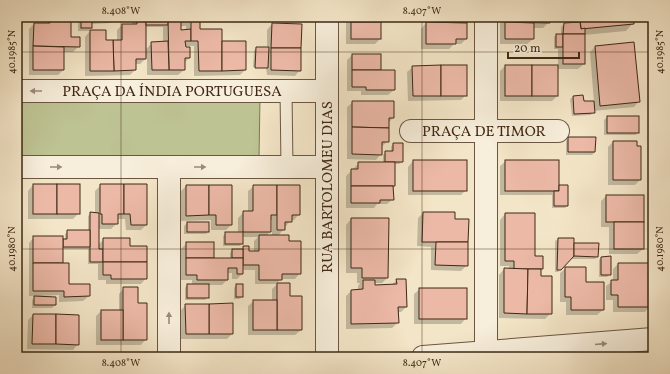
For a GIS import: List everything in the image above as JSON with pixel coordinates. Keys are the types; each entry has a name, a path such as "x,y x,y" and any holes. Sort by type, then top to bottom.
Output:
{"street":[{"name":"RUA BARTOLOMEU DIAS","path":"327,17 327,357"},
{"path":"486,17 486,353"},
{"name":"PRAÇA DA ÍNDIA PORTUGUESA","path":"17,91 327,91"},
{"name":"PRAÇA DE TIMOR","path":"411,131 558,131"},
{"path":"17,167 327,167"},
{"path":"169,167 169,357"},
{"path":"422,357 653,339"}],"lane":[{"path":"286,91 287,167"}],"green space":[{"path":"20,96 260,98 259,158 19,156"}],"building":[{"path":"81,17 92,17 92,28 81,28"},
{"path":"92,17 114,17 114,21 92,21"},
{"path":"137,17 146,17 146,59 136,59 136,70 114,71 113,40 122,40 122,24 137,24"},
{"path":"146,17 168,17 168,25 146,25"},
{"path":"168,17 191,17 191,21 181,21 181,30 191,29 191,41 185,41 186,47 190,47 190,58 185,58 185,70 169,70"},
{"path":"191,17 200,17 200,29 222,29 222,71 199,71 198,41 191,41"},
{"path":"351,17 381,17 381,22 351,22"},
{"path":"439,17 467,17 467,23 439,22"},
{"path":"505,17 550,17 550,23 505,22"},
{"path":"580,17 634,17 634,24 581,29"},
{"path":"50,19 71,19 71,37 80,37 80,47 33,46 34,23 50,23"},
{"path":"351,22 381,22 381,39 351,39"},
{"path":"426,22 467,23 467,39 456,39 456,44 426,44"},
{"path":"505,22 534,23 534,39 505,39"},
{"path":"580,22 581,29 585,28 585,34 563,34 564,23"},
{"path":"272,23 302,24 301,48 271,48"},
{"path":"90,30 106,30 106,40 113,40 114,71 90,71"},
{"path":"556,34 563,34 563,47 556,47"},
{"path":"563,34 585,34 585,64 563,64"},
{"path":"168,41 169,70 152,70 151,42"},
{"path":"222,41 246,41 246,70 222,71"},
{"path":"634,42 640,102 600,106 595,46"},
{"path":"33,46 64,47 64,70 33,70"},
{"path":"256,47 269,47 268,68 255,68"},
{"path":"271,48 301,48 301,71 271,70"},
{"path":"352,54 381,54 381,70 352,70"},
{"path":"441,65 441,96 413,96 412,66"},
{"path":"441,65 467,65 467,96 441,96"},
{"path":"505,65 532,65 532,96 505,96"},
{"path":"532,65 558,65 558,96 532,96"},
{"path":"352,70 395,70 395,90 366,90 366,87 352,87"},
{"path":"583,95 584,101 594,101 595,113 574,114 573,96"},
{"path":"352,101 394,101 394,118 389,118 389,128 352,127"},
{"path":"607,116 639,116 639,133 607,133"},
{"path":"352,127 389,128 389,142 382,142 382,155 352,154"},
{"path":"568,137 596,137 595,152 568,152"},
{"path":"613,141 637,141 637,146 641,146 641,180 613,180"},
{"path":"393,143 403,143 403,162 385,162 385,151 393,151"},
{"path":"413,160 467,160 467,191 413,191"},
{"path":"505,160 559,160 559,191 505,191"},
{"path":"358,162 395,162 395,186 351,186 351,169 358,169"},
{"path":"33,184 57,184 57,214 33,214"},
{"path":"57,184 80,184 80,214 57,214"},
{"path":"100,184 124,184 124,214 118,214 118,224 102,224 102,214 100,214"},
{"path":"124,184 147,184 147,225 131,225 130,214 124,214"},
{"path":"186,185 209,185 209,215 186,216"},
{"path":"209,185 232,185 232,225 216,225 216,215 209,215"},
{"path":"253,185 277,185 277,215 271,215 271,232 243,232 243,211 253,211"},
{"path":"277,185 300,185 300,215 292,215 292,222 285,222 285,230 277,230"},
{"path":"559,185 568,185 568,206 554,206 554,191 559,191"},
{"path":"351,186 393,186 394,200 380,200 380,203 351,203"},
{"path":"606,195 644,195 644,222 606,222"},
{"path":"90,212 99,213 99,249 103,249 103,262 90,262"},
{"path":"423,212 455,212 455,219 469,219 468,242 422,242"},
{"path":"505,213 535,213 535,256 543,256 543,269 514,269 514,261 505,261"},
{"path":"351,218 389,218 388,278 362,278 362,268 351,268"},
{"path":"187,222 209,222 209,232 187,232"},
{"path":"614,222 644,222 644,249 614,249"},
{"path":"67,230 90,230 90,247 63,247 63,239 67,239"},
{"path":"225,232 243,232 243,244 225,244"},
{"path":"259,235 289,235 289,241 301,241 301,274 282,274 282,280 259,280 259,265 243,265 243,246 249,246 249,251 259,251"},
{"path":"33,236 63,236 63,263 33,263"},
{"path":"103,238 130,238 130,246 147,246 147,262 103,262"},
{"path":"558,238 574,238 574,256 561,270 557,270"},
{"path":"186,242 214,242 214,258 186,258"},
{"path":"436,242 468,242 468,266 435,265"},
{"path":"574,243 599,243 598,257 574,256"},
{"path":"232,249 243,249 243,258 232,258"},
{"path":"611,256 611,275 601,275 601,257"},
{"path":"186,258 243,258 243,274 237,274 237,268 228,268 228,280 197,280 197,275 186,275"},
{"path":"103,262 147,262 147,279 111,279 111,275 103,275"},
{"path":"33,263 69,263 69,284 90,284 90,296 64,297 64,291 33,291"},
{"path":"618,263 653,263 651,307 618,307 618,295 611,295 611,280 618,280"},
{"path":"565,267 586,267 586,282 604,282 604,310 571,310 571,297 565,297"},
{"path":"504,268 528,269 527,314 504,313"},
{"path":"528,269 541,269 541,276 552,276 552,314 527,314"},
{"path":"396,279 406,279 407,307 398,307 399,323 351,324 351,290 363,289 363,280 375,280 375,285 397,284"},
{"path":"277,283 290,283 290,296 302,296 302,330 277,330"},
{"path":"187,284 209,284 209,298 187,298"},
{"path":"236,284 243,284 243,297 236,297"},
{"path":"123,287 138,287 138,303 147,303 147,340 123,340"},
{"path":"419,288 467,288 467,319 419,319"},
{"path":"34,296 56,297 56,305 34,305"},
{"path":"253,300 277,300 277,330 253,330"},
{"path":"233,303 233,334 209,334 209,304"},
{"path":"185,304 209,304 209,334 186,334"},
{"path":"101,310 123,310 123,340 101,340"},
{"path":"33,314 56,314 56,344 32,344"},
{"path":"56,314 79,315 79,345 56,344"}]}
